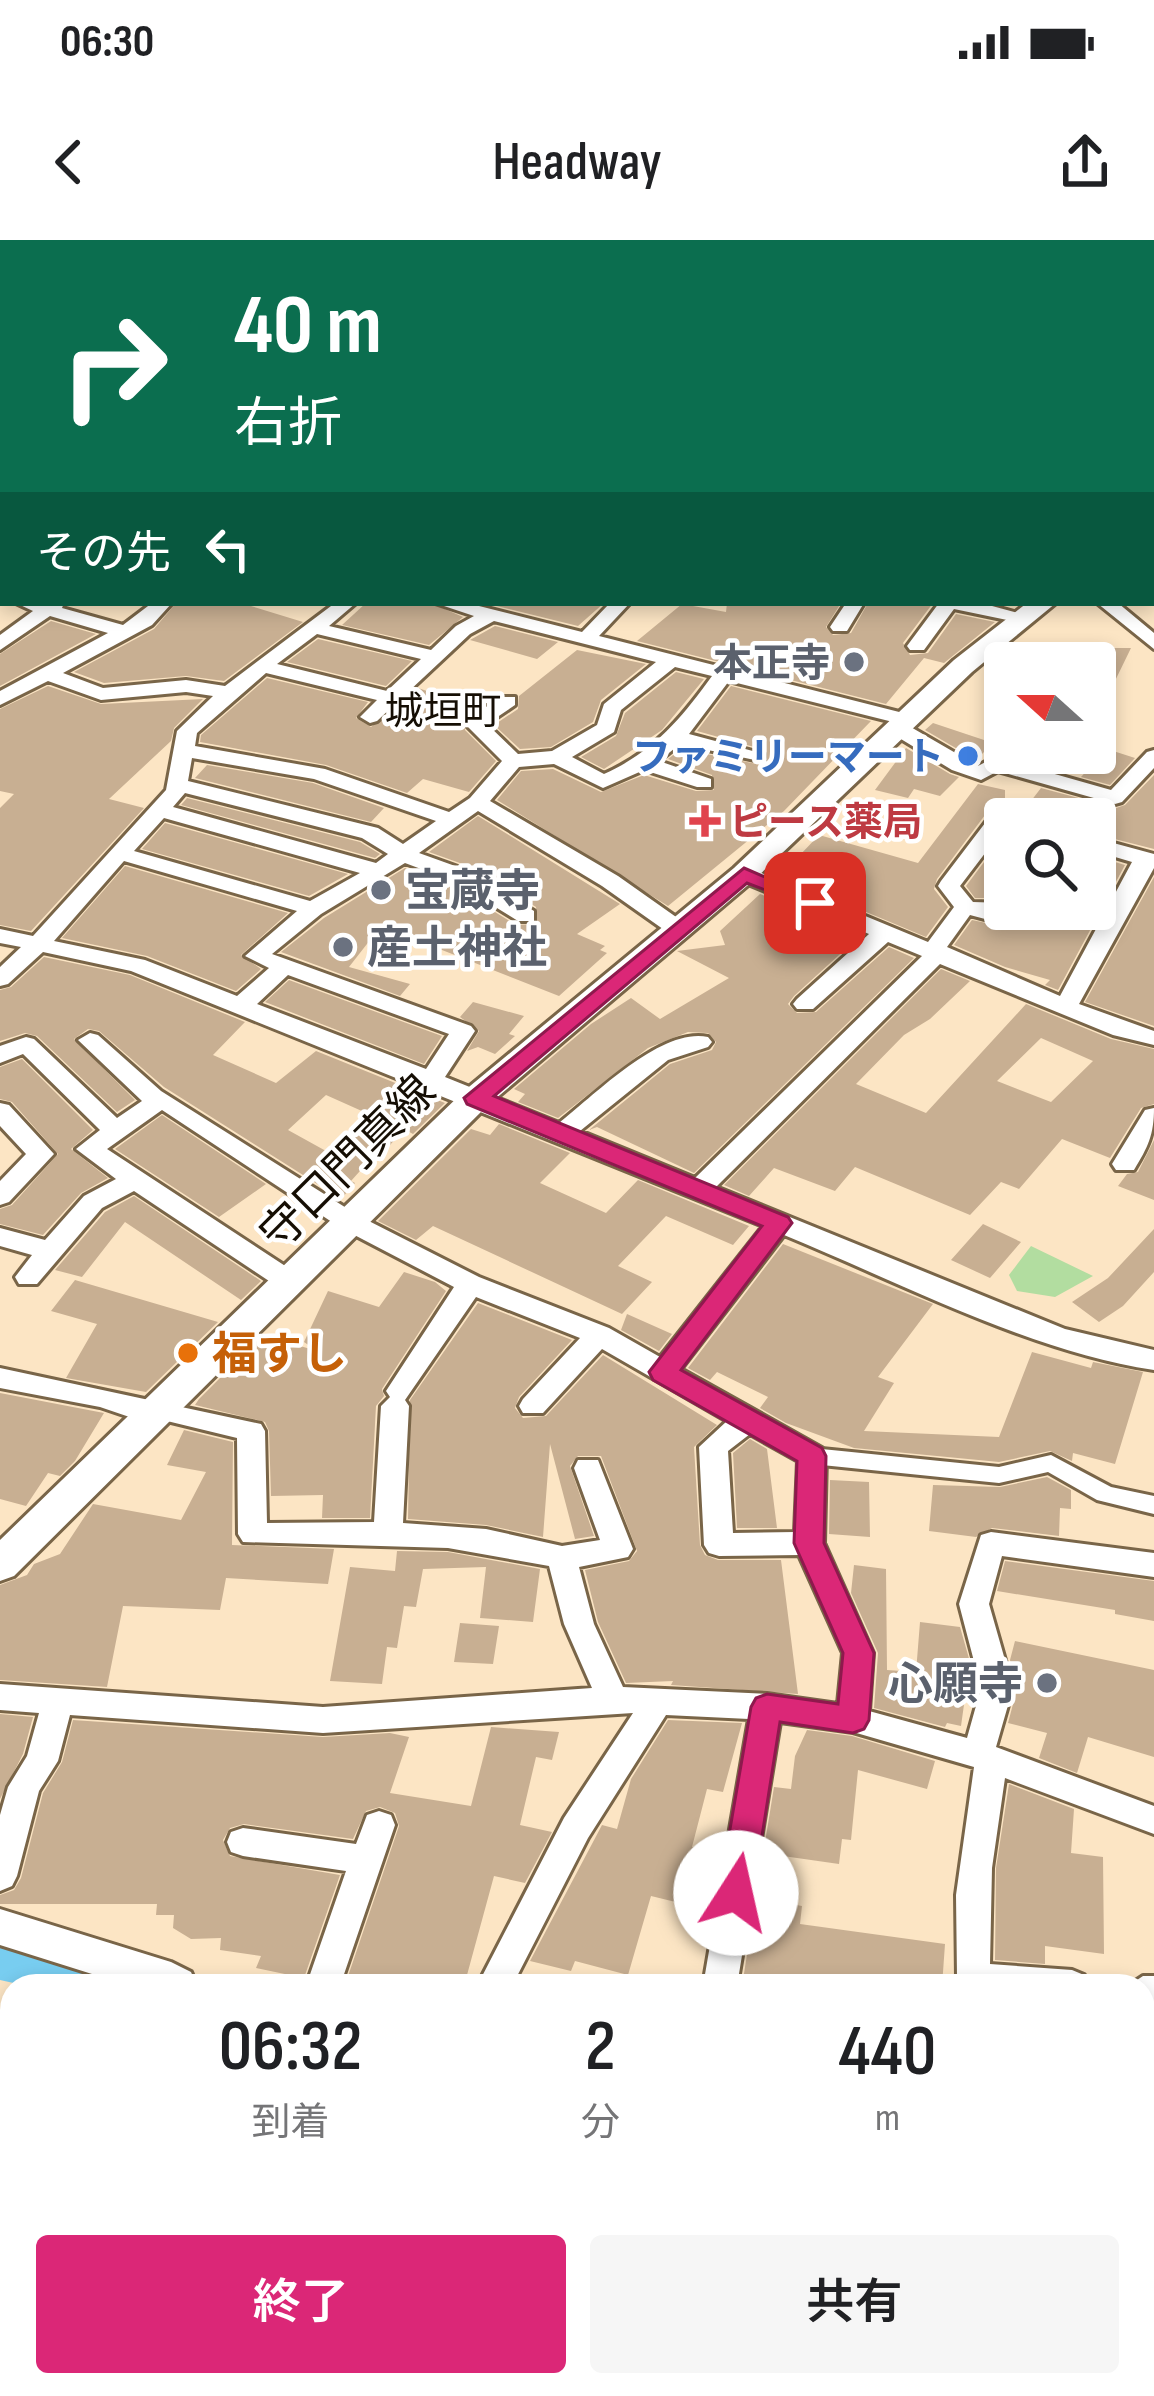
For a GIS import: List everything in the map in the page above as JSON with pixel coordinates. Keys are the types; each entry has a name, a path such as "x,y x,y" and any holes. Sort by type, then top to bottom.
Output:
{"main road":[{"name":"守口門真線","path":"0,1565 476,1098 744,874 963,667 1034,611"}],"street":[{"path":"0,644 52,606 126,632"},
{"path":"0,699 126,632 159,606"},
{"path":"0,979 40,942 160,810 177,785 187,731 261,666 342,606"},
{"path":"456,606 903,724 961,770 981,774 995,763 1115,798 1154,756"},
{"path":"586,639 618,606"},
{"path":"840,627 853,606"},
{"path":"917,646 949,606"},
{"path":"982,606 1034,611"},
{"path":"1110,606 1154,644"},
{"path":"370,717 463,630 491,615"},
{"path":"310,627 435,657"},
{"path":"431,1080 464,1031 256,956 313,909 406,856 477,802 513,761 557,757 607,728 611,708 670,661"},
{"path":"261,666 392,698"},
{"path":"557,757 603,782 646,764 679,737 724,674"},
{"path":"50,675 101,694 124,695 169,686 229,693"},
{"path":"508,701 476,723 513,761"},
{"path":"679,737 757,758"},
{"path":"184,750 318,773 453,820"},
{"path":"646,764 704,783"},
{"path":"177,785 353,828 406,856 461,876 526,916"},
{"path":"477,802 610,881 678,928"},
{"path":"160,810 379,871"},
{"path":"984,840 950,886 952,895 965,907 984,912"},
{"path":"1066,1006 1148,863 1116,852"},
{"path":"118,853 313,909"},
{"path":"744,874 1154,1038"},
{"path":"698,1190 936,951 965,907"},
{"path":"805,1004 886,931"},
{"path":"0,936 137,965 476,1098 1055,1336 1154,1360"},
{"path":"241,1005 285,966"},
{"path":"90,1040 158,1102"},
{"path":"561,1133 660,1055 700,1042"},
{"path":"0,1055 26,1043 115,1130"},
{"path":"290,1282 89,1149 161,1100 350,1222 470,1284 599,1335 812,1456 999,1475 1051,1463 1105,1494 1154,1505"},
{"path":"0,1111 41,1154 0,1196"},
{"path":"1125,1164 1154,1116"},
{"path":"28,1277 93,1202 135,1180"},
{"path":"663,1372 779,1223"},
{"path":"0,1238 48,1250"},
{"path":"388,1535 397,1399 470,1284"},
{"path":"533,1406 599,1335"},
{"path":"0,1378 251,1431 253,1534 460,1535 526,1546 562,1558 618,1549 588,1468"},
{"path":"747,1421 713,1447 718,1545 809,1543"},
{"path":"812,1456 809,1543 858,1653 853,1720"},
{"path":"972,1974 975,1846 997,1688 974,1604 992,1543 1154,1564"},
{"path":"562,1558 579,1624 613,1699"},
{"path":"0,1696 323,1720 613,1699 767,1707 853,1720 985,1757 1154,1820"},
{"path":"0,1876 24,1787 42,1761 58,1700"},
{"path":"500,1974 576,1828 657,1702"},
{"path":"723,1974 767,1707"},
{"path":"327,1974 380,1825"},
{"path":"243,1842 367,1860"},
{"path":"0,1927 154,1974"}],"green space":[{"path":"1031,1246 1093,1276 1055,1297 1017,1291 1009,1275"}],"building":[{"path":"173,606 251,606 303,622 224,681 186,676 104,683 74,672 154,629"},
{"path":"363,606 438,606 463,617 429,645 342,625"},
{"path":"497,606 601,606 578,626"},
{"path":"680,606 726,612 727,606 839,606 826,627 833,635 851,633 866,606 931,606 903,643 910,655 928,653 956,614 995,622 944,663 924,658 886,704 637,641"},
{"path":"51,621 96,634 0,686 0,654"},
{"path":"495,626 558,642 537,659 470,640"},
{"path":"318,639 412,661 386,686 287,662"},
{"path":"1116,648 1131,648 1116,679"},
{"path":"577,650 646,664 601,700 593,722 551,747 520,749 494,725 518,709 519,696"},
{"path":"676,672 704,679 662,730 604,769 581,757 616,736 625,713"},
{"path":"267,678 368,702 356,718 371,727 418,688 436,694 473,710 464,719 465,730 496,761 469,792 423,779 407,793 326,765 200,742 201,735"},
{"path":"48,686 101,704 203,699 174,728 171,741 109,799 144,808 31,931 0,925 0,808 14,794 0,791 0,709"},
{"path":"731,686 871,721 784,811 668,906 497,800 521,771 553,769 601,792 644,775 696,791 714,790 712,775 668,759 681,749 767,766 765,750 697,731"},
{"path":"933,723 984,740 984,752 976,760 925,730"},
{"path":"906,748 959,777 940,796 914,789 908,798 875,790"},
{"path":"1116,752 1135,758 1110,785 1081,777 1116,774"},
{"path":"207,765 313,783 384,808 371,822 195,778"},
{"path":"1154,775 1154,849 1116,839 1116,808 1125,805"},
{"path":"978,784 1005,790 1005,798 984,798 984,816 937,879 934,889 948,907 926,937 780,876 819,835 918,863"},
{"path":"1041,788 1078,798 1033,798"},
{"path":"187,798 360,842 380,854 375,858 181,805"},
{"path":"478,816 620,904 577,934 605,946 600,950 607,953 559,996 381,926 349,967 410,984 400,996 281,952 324,918 405,868 451,885 516,925 537,924 536,907 471,867 429,852"},
{"path":"165,823 348,874 309,896 142,849"},
{"path":"984,862 984,898 975,898 966,886"},
{"path":"125,866 288,913 241,955 261,969 236,991 147,956 62,938"},
{"path":"1154,877 1154,1026 1085,1002"},
{"path":"760,894 861,935 794,996 788,1004 797,1013 816,1012 889,947 914,958 694,1173 597,1127 589,1130 670,1064 712,1050 716,1042 708,1033 688,1032 648,1048 558,1118 518,1102 525,1094 514,1089 591,1024 631,998 660,1019 729,978 677,951 725,945 720,931"},
{"path":"972,920 984,923 984,930 1090,930 1058,990 1045,985 1050,980 954,945"},
{"path":"44,957 130,975 245,1022 213,1055 276,1083 316,1051 445,1103 413,1134 404,1129 390,1145 385,1143 341,1199 164,1087 99,1031 88,1029 74,1039 135,1100 117,1112 37,1036 25,1033 0,1041 0,990 11,987","holes":["326,1095 373,1116 335,1156 288,1130"]},
{"path":"941,969 970,981 930,1019 904,1035 856,1084 926,1113 1026,1004 1111,1039 1154,1049 1154,1104 1141,1108 1110,1158 1062,1139 1019,1189 1001,1182 970,1215 855,1167 835,1191 774,1168 749,1196 724,1185","holes":["1041,1038 1093,1061 1051,1102 997,1081"]},
{"path":"289,980 442,1036 424,1064 265,1002"},
{"path":"473,1002 524,1016 509,1034 515,1036 495,1054 478,1047 467,1051 479,1031 460,1017"},
{"path":"22,1059 93,1130 71,1149 108,1178 81,1193 43,1235 0,1224 0,1209 12,1205 58,1154 12,1102 0,1099 0,1067"},
{"path":"162,1115 266,1184 219,1217 115,1149"},
{"path":"499,1124 570,1153 540,1183 606,1213 638,1180 749,1226 733,1245 666,1216 618,1266 652,1282 622,1314 433,1226 416,1240 378,1221 471,1129 490,1135"},
{"path":"1154,1140 1154,1200 1118,1186 1127,1174 1138,1172"},
{"path":"134,1196 261,1281 241,1300 125,1222 82,1277 55,1270 105,1212"},
{"path":"983,1224 1021,1242 990,1278 951,1260"},
{"path":"1154,1229 1154,1272 1123,1306 1099,1322 1072,1302 1108,1278"},
{"path":"783,1244 933,1304 878,1377 894,1383 864,1431 999,1437 1032,1352 1091,1368 1093,1362 1143,1372 1115,1464 1073,1453 1072,1461 1050,1451 999,1462 854,1448 786,1423 760,1408 768,1397 717,1372 710,1380 688,1368"},
{"path":"404,1272 435,1282 446,1291 382,1389 384,1396 376,1406 370,1518 322,1518 323,1495 271,1496 265,1422 195,1405 263,1335 317,1351 304,1342 328,1291 379,1307"},
{"path":"75,1280 218,1322 146,1392 66,1378 97,1324 51,1311"},
{"path":"478,1303 572,1340 519,1397 515,1408 523,1418 546,1416 603,1355 717,1425 694,1447 700,1545 705,1555 718,1560 781,1560 798,1694 671,1685 673,1681 626,1683 598,1622 585,1570 629,1561 637,1551 601,1456 578,1456 570,1466 594,1536 575,1539 550,1444 543,1537 486,1525 408,1519 410,1400"},
{"path":"627,1314 672,1334 659,1351 621,1330"},
{"path":"0,1393 104,1413 75,1461 60,1476 48,1473 26,1506 0,1499"},
{"path":"184,1430 233,1442 232,1545 334,1549 328,1584 226,1578 220,1610 123,1606 107,1687 0,1680 0,1585 60,1554 93,1504 181,1520 206,1472 167,1465"},
{"path":"750,1439 767,1449 777,1528 737,1528 733,1453"},
{"path":"1047,1477 1071,1490 1071,1509 1060,1508 1059,1536 992,1528 976,1537 929,1531 933,1485 1000,1487"},
{"path":"830,1480 869,1482 870,1537 829,1534"},
{"path":"397,1551 448,1552 540,1569 533,1622 480,1618 486,1567 423,1569 416,1607 404,1606 397,1648 387,1647 382,1684 330,1681 350,1567 395,1571"},
{"path":"1005,1561 1154,1581 1154,1621 997,1591"},
{"path":"854,1565 886,1569 887,1670 916,1672 920,1622 960,1627 970,1662 961,1726 947,1723 945,1727 874,1708 878,1653 851,1593"},
{"path":"460,1623 499,1626 493,1664 454,1662"},
{"path":"1015,1641 1154,1670 1154,1757 1088,1737 1077,1773 1039,1758 1047,1733 1008,1723 1017,1689 1010,1660"},
{"path":"0,1714 33,1717 23,1754 0,1799"},
{"path":"73,1720 323,1737 390,1733 409,1737 390,1793 471,1806 491,1727 559,1732 552,1760 536,1757 520,1825 552,1832 525,1883 494,1876 467,1974 349,1974 399,1826 395,1813 380,1807 366,1811 353,1839 244,1824 230,1828 223,1840 230,1856 340,1875 305,1974 256,1968 261,1956 220,1950 221,1938 191,1939 173,1928 174,1915 156,1915 157,1904 0,1904 0,1895 14,1890 21,1878 43,1793 62,1762"},
{"path":"668,1720 742,1723 723,1792 707,1789 692,1847 707,1851 692,1906 651,1896 628,1974 575,1961 571,1971 530,1961 602,1825 617,1829 631,1779"},
{"path":"807,1730 852,1736 935,1761 927,1789 858,1770 851,1840 842,1839 839,1864 776,1855 773,1875 760,1873 774,1787 791,1789 795,1756"},
{"path":"1009,1784 1074,1809 1071,1853 1103,1857 1104,1954 1045,1946 1045,1964 995,1960 996,1868"},
{"path":"756,1898 802,1906 800,1924 945,1944 943,1974 744,1974"}],"waterway":[{"path":"0,1949 105,1974"}],"place":[{"name":"本正寺","path":"854,662"},
{"name":"ファミリーマート","path":"968,756"},
{"name":"ピース薬局","path":"705,821"},
{"name":"宝蔵寺","path":"381,890"},
{"name":"産土神社","path":"343,947"},
{"name":"福すし","path":"188,1353"},
{"name":"心願寺","path":"1047,1683"}],"district":[{"name":"城垣町","path":"443,710"}],"route":[{"path":"736,1893 767,1707 853,1720 858,1653 809,1543 812,1456 663,1372 779,1223 476,1098 744,874 815,903"}]}
